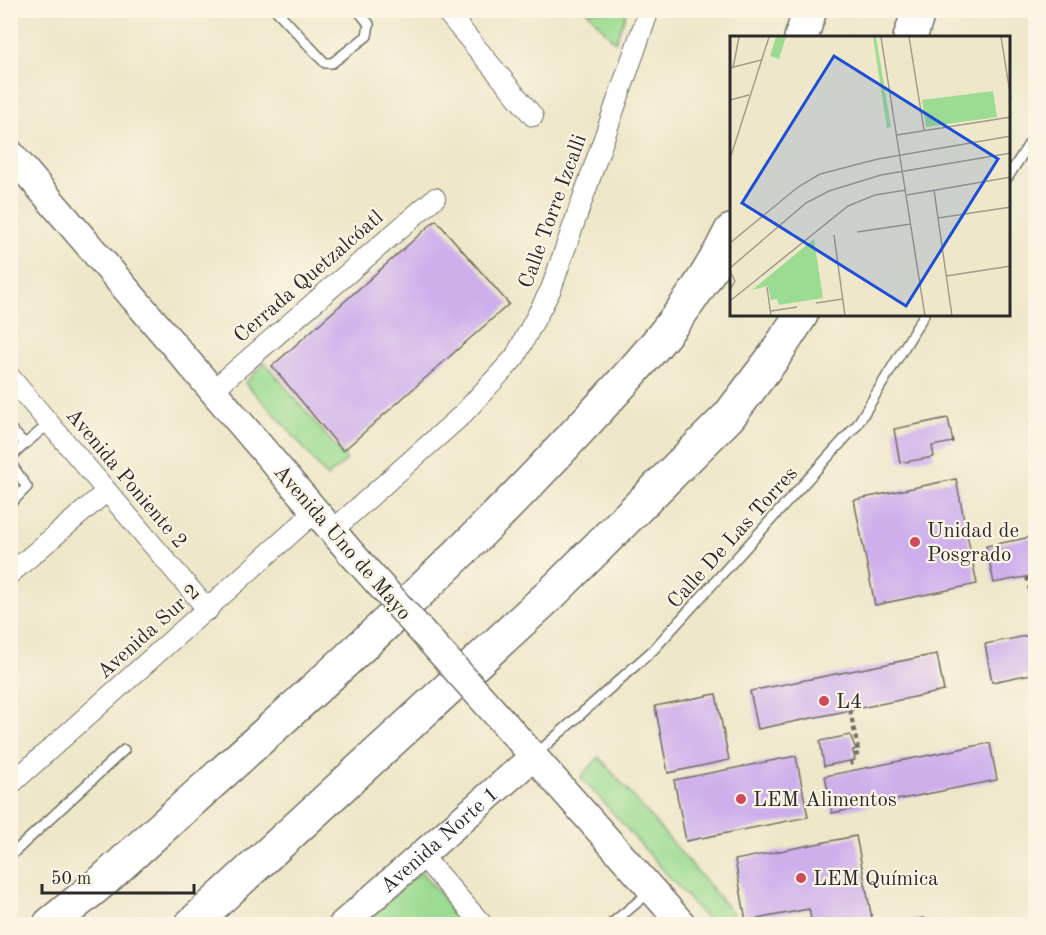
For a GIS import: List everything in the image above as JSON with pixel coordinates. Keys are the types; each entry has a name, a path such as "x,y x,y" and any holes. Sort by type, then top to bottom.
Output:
{"highway":[{"path":"802,36 810,10"},
{"path":"911,36 919,10"},
{"path":"50,924 104,880 489,527 647,357 686,306 730,233"},
{"path":"192,924 552,593 729,416 773,358 800,316"}],"main road":[{"name":"Avenida Uno de Mayo","path":"10,153 352,554 682,924"},
{"name":"Avenida Norte 1","path":"343,924 423,857 534,756"}],"street":[{"path":"445,10 533,116"},
{"name":"Calle Torre Izcalli","path":"324,520 462,415 514,357 552,289 649,10"},
{"name":"Cerrada Quetzalcóatl","path":"213,390 435,198"},
{"name":"Avenida Poniente 2","path":"10,377 208,610"},
{"path":"10,574 107,490"},
{"name":"Avenida Sur 2","path":"10,785 208,610 324,520"},
{"path":"423,857 482,924"}],"lane":[{"path":"276,10 325,63 332,63 367,36 370,31 369,24 358,10"},
{"path":"1010,174 1035,133"},
{"name":"Calle De Las Torres","path":"534,756 653,651 857,425 923,316"},
{"path":"10,504 27,487 27,482 10,460 50,423"},
{"path":"10,428 25,444"},
{"path":"10,855 124,750"},
{"path":"611,924 652,890"}],"path":[{"path":"1027,577 1035,619"},
{"path":"850,710 854,740 859,754 854,755"},
{"path":"851,761 853,770"}],"green space":[{"path":"587,11 627,11 615,42"},
{"path":"265,363 347,460 327,477 284,424 245,383"},
{"path":"599,757 742,924 711,924 581,777"},
{"path":"421,872 466,924 359,924"}],"building":[{"path":"436,220 509,304 343,451 272,366"},
{"path":"948,418 953,442 932,446 934,457 900,463 894,429"},
{"path":"1036,420 1036,444 1034,444 1030,422"},
{"name":"Unidad de Posgrado","path":"956,479 977,584 875,605 854,500"},
{"path":"1036,536 1036,575 994,583 986,546"},
{"path":"1036,634 1036,673 992,682 985,644"},
{"name":"L4","path":"937,654 944,691 758,729 750,691"},
{"path":"716,694 729,760 668,773 655,706"},
{"path":"850,735 856,749 853,750 855,760 824,766 820,741"},
{"path":"990,743 997,780 832,813 825,776"},
{"name":"LEM Alimentos","path":"796,756 808,817 686,841 674,780"},
{"name":"LEM Química","path":"856,836 873,924 812,924 809,909 746,921 735,860"},
{"path":"924,918 925,924 895,924 895,923"}],"place":[{"name":"Unidad de Posgrado","path":"915,542"},
{"name":"L4","path":"824,701"},
{"name":"LEM Alimentos","path":"741,799"},
{"name":"LEM Química","path":"801,878"}]}
